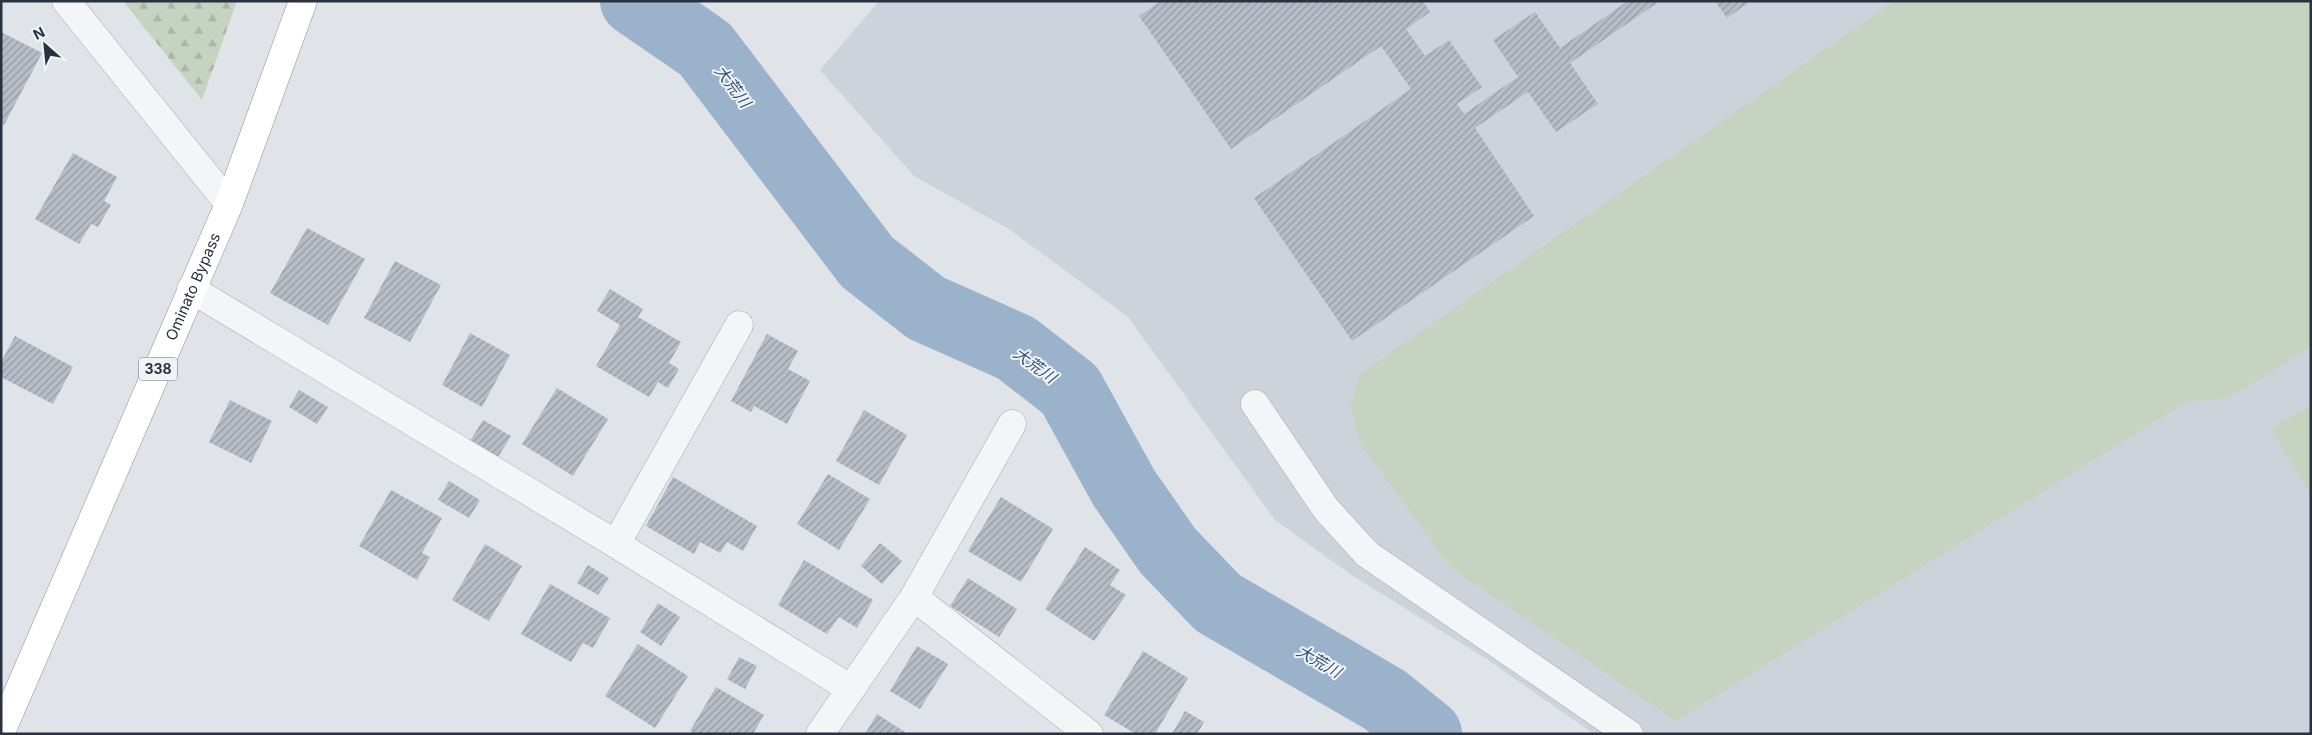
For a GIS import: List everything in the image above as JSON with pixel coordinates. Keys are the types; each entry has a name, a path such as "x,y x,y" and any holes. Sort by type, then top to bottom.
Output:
{"highway":[{"name":"Ominato Bypass","path":"1,732 229,204 303,1"}],"street":[{"path":"66,1 229,204"},
{"path":"191,289 616,544 851,689"},
{"path":"616,544 739,325"},
{"path":"1255,404 1326,509 1367,554 1629,734"},
{"path":"820,734 914,597 1012,424"},
{"path":"914,597 1090,734"}],"shaded area":[{"path":"879,1 2311,1 2311,734 1594,734 1488,660 1353,576 1275,520 1128,317 1009,229 914,176 820,70"}],"green space":[{"path":"123,1 237,1 202,100"},
{"path":"1894,1 2311,1 2311,347 2227,399 2188,401 1676,721 1452,569 1361,445 1351,406 1360,374"},
{"path":"2311,405 2311,495 2270,429"}],"building":[{"path":"1161,1 1423,1 1430,12 1406,29 1425,56 1449,40 1482,87 1457,104 1464,114 1518,77 1493,40 1535,12 1560,48 1628,1 1660,1 1570,63 1598,104 1556,132 1528,92 1475,128 1534,216 1352,341 1254,198 1411,89 1381,46 1231,149 1139,16"},
{"path":"1715,1 1751,1 1727,18"},
{"path":"1,32 42,53 4,125 1,123"},
{"path":"73,153 117,177 104,201 111,205 98,227 91,224 79,244 35,219"},
{"path":"307,228 365,259 328,325 270,293"},
{"path":"395,261 441,285 410,342 364,318"},
{"path":"610,289 643,309 638,317 681,342 669,363 679,369 668,388 658,382 649,397 596,366 620,325 597,311"},
{"path":"470,333 510,355 482,407 442,385"},
{"path":"767,334 798,351 788,369 810,381 787,424 754,406 751,412 731,401"},
{"path":"15,336 73,367 53,404 1,377 1,362"},
{"path":"557,388 608,419 573,476 522,444"},
{"path":"299,390 328,407 317,424 289,407"},
{"path":"230,400 272,421 251,463 209,442"},
{"path":"864,410 907,435 879,485 836,461"},
{"path":"483,420 511,436 498,457 470,441"},
{"path":"828,474 870,499 839,550 797,524"},
{"path":"673,477 757,526 743,551 727,542 720,553 700,542 694,554 646,526"},
{"path":"449,481 480,500 469,518 438,500"},
{"path":"391,490 442,518 422,553 430,557 417,580 359,546"},
{"path":"1001,497 1053,529 1021,582 968,551"},
{"path":"880,543 902,561 882,584 861,566"},
{"path":"485,544 522,566 489,621 452,600"},
{"path":"1085,547 1120,570 1110,585 1126,595 1094,641 1045,609"},
{"path":"804,560 873,600 857,628 839,617 827,634 778,605"},
{"path":"588,565 609,578 598,595 577,583"},
{"path":"968,578 1017,609 999,637 950,606"},
{"path":"550,584 610,618 593,648 583,643 571,662 521,634"},
{"path":"658,603 680,617 661,646 640,632"},
{"path":"638,644 688,676 655,728 605,696"},
{"path":"917,646 948,664 920,709 890,691"},
{"path":"1143,651 1188,678 1155,734 1136,734 1104,715"},
{"path":"739,657 757,666 745,689 727,679"},
{"path":"716,687 764,715 753,734 695,734 690,731"},
{"path":"1185,711 1204,722 1197,734 1172,734"},
{"path":"877,714 908,734 865,734"}],"waterway":[{"name":"大荒川","path":"635,1 705,49 867,262 926,308 1016,348 1070,390 1124,488 1168,551 1218,603 1385,700 1427,734"}]}
